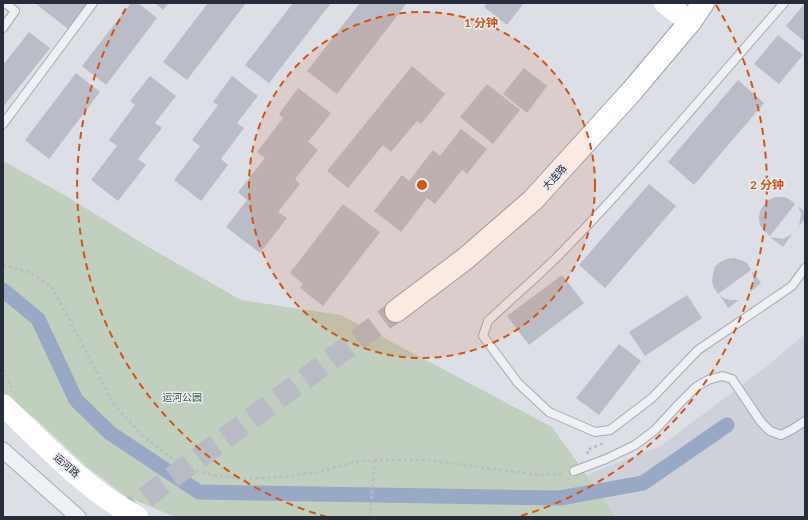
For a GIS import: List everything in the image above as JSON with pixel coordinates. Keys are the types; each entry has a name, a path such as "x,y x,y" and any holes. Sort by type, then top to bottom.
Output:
{"main road":[{"path":"665,3 690,22"},
{"name":"大连路","path":"396,312 464,259 533,200 632,91 690,22 703,3"},
{"name":"大连路","path":"690,22 712,3"},
{"name":"运河路","path":"3,405 62,463 114,504 137,517"}],"street":[{"path":"3,450 78,517"}],"lane":[{"path":"3,28 15,11 5,3"},
{"path":"3,124 93,3"},
{"path":"784,3 721,74 665,142 569,245 488,321 483,336 518,382 549,412 595,432 610,430 652,398 698,350 792,286 805,268"},
{"path":"574,471 606,459 635,445 655,430 696,387 708,380 722,376 732,380 761,422 770,431 781,435 805,421"}],"path":[{"path":"3,265 29,272 52,287 112,403 141,434 168,456 199,472 245,479 318,472 360,461 375,462 426,460 541,475 565,474 574,471"},
{"path":"581,456 588,454 587,450 608,441 610,430"},
{"path":"370,517 375,462"}],"shaded area":[{"path":"805,334 805,517 616,517 586,475 661,446 766,367"}],"green space":[{"name":"运河公园","path":"3,161 66,196 150,248 241,300 341,315 552,427 616,517 175,517 125,496 86,466 39,422 3,393"}],"building":[{"path":"35,3 87,3 68,29"},
{"path":"131,3 138,3 157,18 106,85 82,66"},
{"path":"155,3 169,3 163,10"},
{"path":"208,3 246,3 187,80 163,62"},
{"path":"293,3 331,3 269,83 245,65"},
{"path":"360,3 407,3 337,94 307,71"},
{"path":"487,3 524,3 507,25 484,7"},
{"path":"805,3 805,42 786,26"},
{"path":"29,32 50,48 3,107 3,65"},
{"path":"778,35 803,55 779,84 754,64"},
{"path":"412,66 445,94 421,124 417,121 391,152 383,145 348,188 327,171"},
{"path":"524,68 547,86 527,113 503,94"},
{"path":"76,73 100,92 49,159 25,140"},
{"path":"150,76 176,96 155,123 162,128 138,159 146,165 118,201 91,180 117,146 109,140 135,105 130,101"},
{"path":"232,76 258,96 237,123 244,128 221,159 228,165 201,201 174,180 200,146 192,140 218,105 213,102"},
{"path":"738,80 764,103 694,185 668,162"},
{"path":"487,84 520,110 493,144 460,117"},
{"path":"298,88 331,113 308,142 318,150 295,179 300,184 278,212 287,218 260,253 226,227 247,200 238,192 265,158 257,152 283,118 279,114"},
{"path":"461,129 487,149 467,174 462,170 435,204 427,198 401,232 374,211 402,175 409,181 433,150 440,156"},
{"path":"649,184 676,206 605,288 579,265"},
{"path":"775,197 789,199 795,204 770,236 760,225 759,218 760,211 764,205"},
{"path":"343,204 380,232 323,306 300,288 303,284 290,273"},
{"path":"798,206 805,212 805,219 799,226 801,214"},
{"path":"792,234 783,247 770,237 783,239"},
{"path":"734,258 747,263 751,270 718,294 712,281 715,267 720,262"},
{"path":"752,271 761,283 749,293 754,281"},
{"path":"562,275 584,303 529,345 507,316"},
{"path":"719,294 723,298 739,300 728,308"},
{"path":"687,295 702,318 645,356 629,332"},
{"path":"619,344 641,361 599,415 576,398"}],"waterway":[{"path":"3,290 38,319 76,400 110,433 199,492 560,498 643,483 727,425"}],"tunnel":[{"path":"119,517 396,311"}]}
